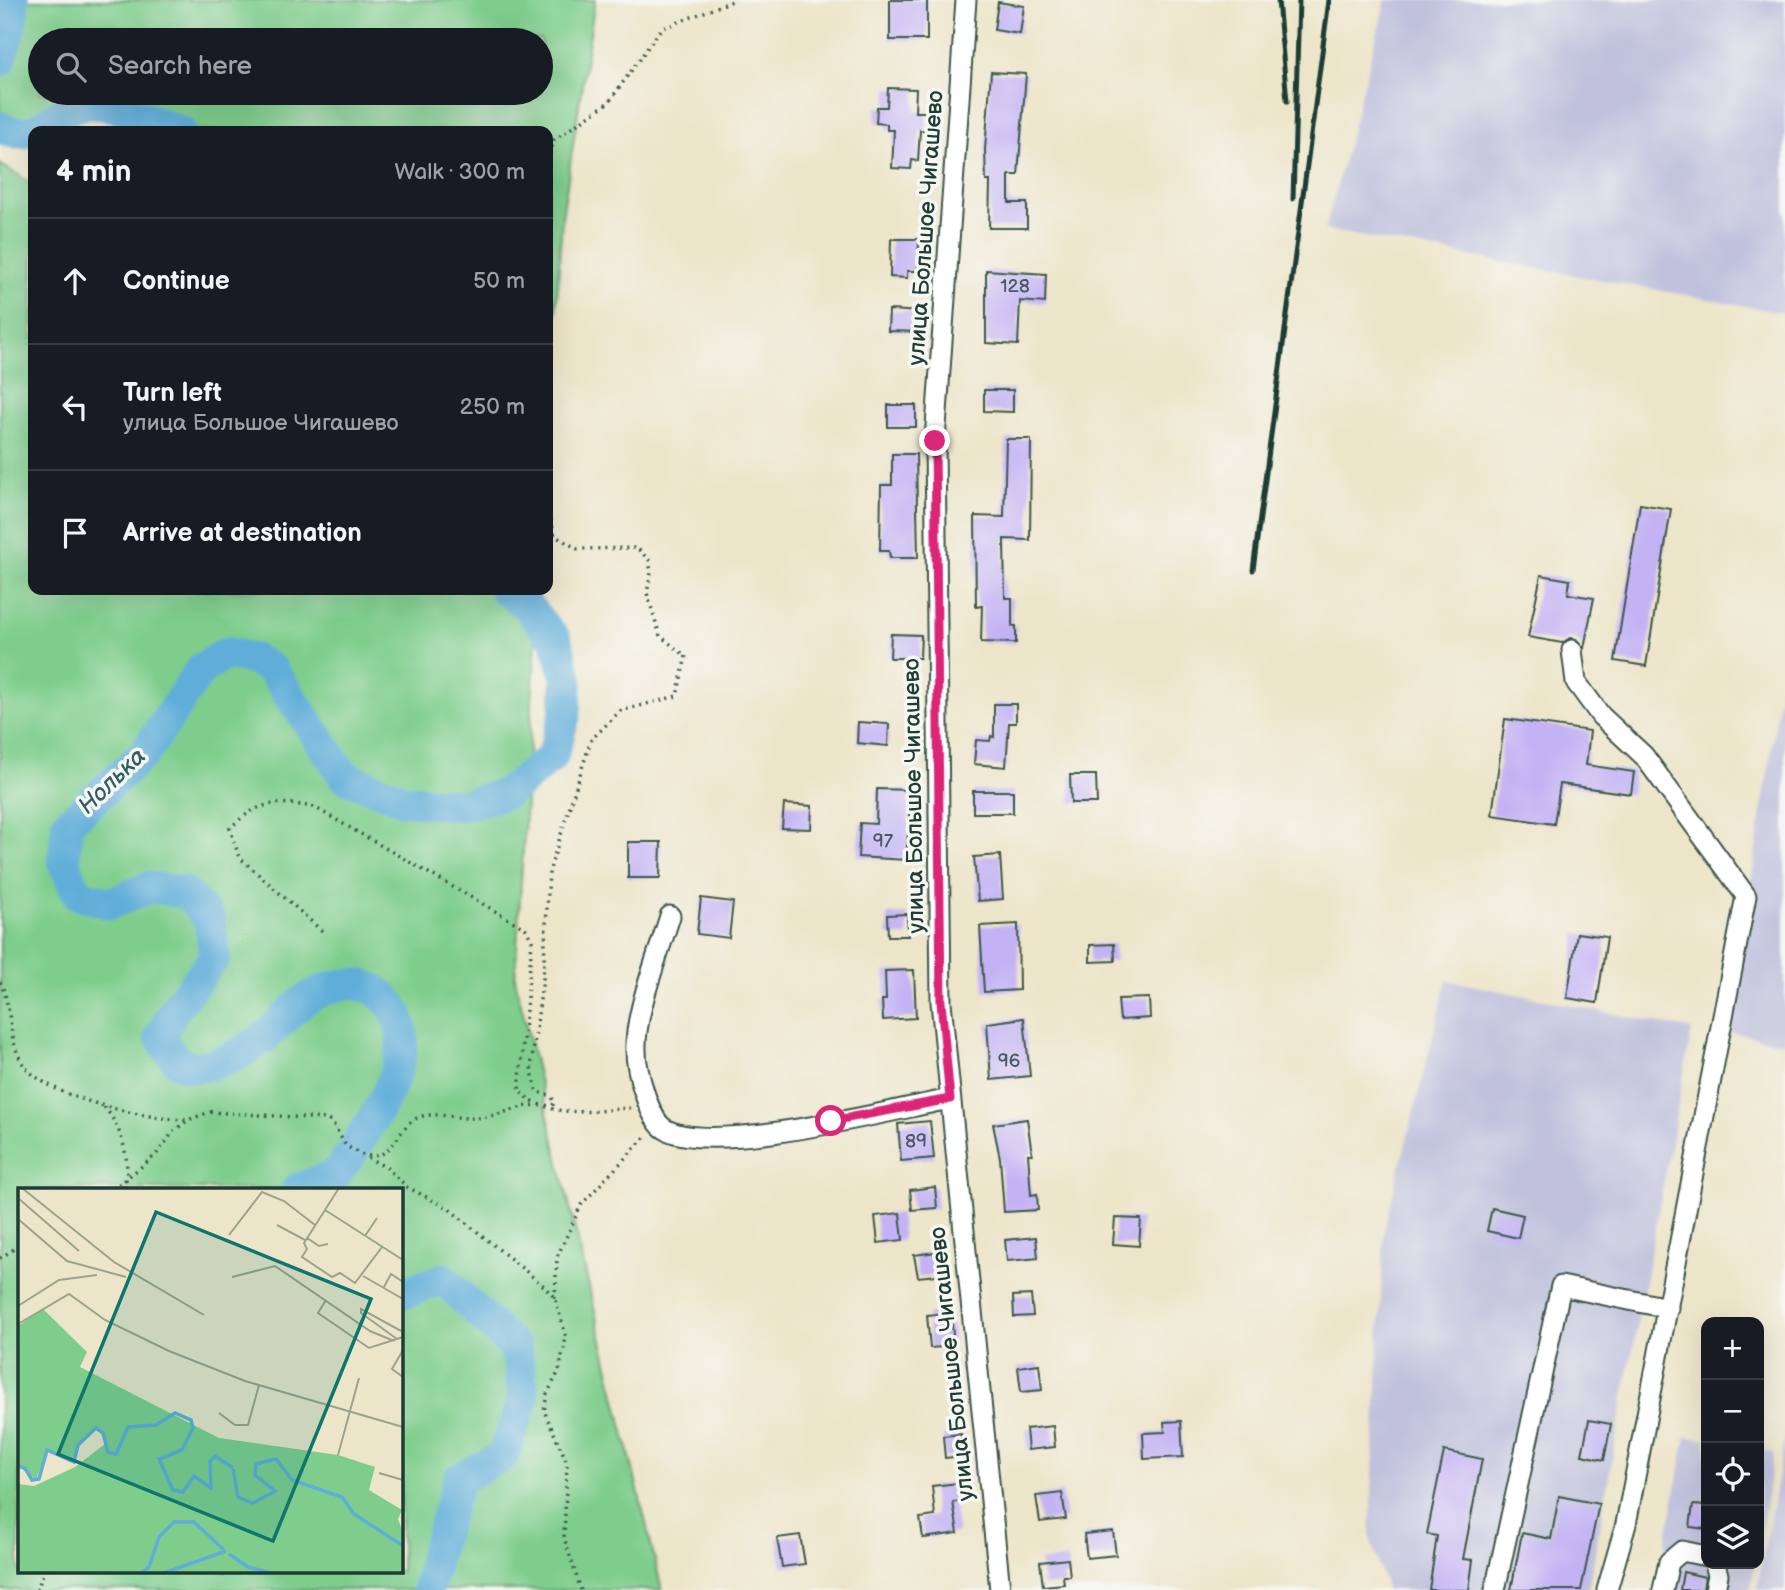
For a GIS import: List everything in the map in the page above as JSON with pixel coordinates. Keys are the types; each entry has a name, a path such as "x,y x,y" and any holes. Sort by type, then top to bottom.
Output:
{"street":[{"name":"улица Большое Чигашево","path":"966,0 935,441 941,1002 1000,1590"},
{"path":"1572,650 1576,682 1601,716 1644,756 1746,896 1626,1524 1607,1590"},
{"path":"670,916 643,1007 636,1051 650,1110 658,1124 668,1131 707,1138 773,1133 950,1099"},
{"path":"1495,1590 1561,1286 1668,1308"},
{"path":"1662,1590 1669,1562 1682,1551 1701,1555"},
{"path":"1715,1590 1716,1569"}],"path":[{"path":"553,144 554,140 610,102 661,29 735,0"},
{"path":"368,1156 379,1157 391,1150 406,1125 425,1115 477,1118 533,1104 552,1106 555,1102 553,1097 537,1092 531,1067 543,978 549,872 562,824 578,785 591,740 620,711 677,696 686,656 660,636 647,593 651,573 649,560 637,548 578,550 555,536 553,528"},
{"path":"322,931 239,857 230,828 248,812 276,801 314,807 526,929 532,941 519,1091 533,1104 567,1113 634,1108 658,1124 580,1205 557,1257 555,1298 566,1337 559,1371 547,1394 544,1411 566,1462 564,1538 582,1590"},
{"path":"0,982 9,999 12,1034 23,1064 37,1077 102,1106 153,1119 188,1120 210,1112 327,1119 346,1146 387,1168 407,1187 449,1208 555,1298"},
{"path":"102,1106 117,1121 123,1143 124,1188"},
{"path":"115,1188 126,1181 188,1120"},
{"path":"0,1258 18,1247"},
{"path":"37,1590 44,1572"}],"shaded area":[{"path":"1386,0 1785,0 1785,313 1325,230"},
{"path":"1785,661 1785,1043 1728,1032"},
{"path":"1447,980 1692,1030 1588,1590 1387,1590 1370,1537 1384,1230"},
{"path":"1785,1435 1785,1590 1757,1590 1761,1569 1764,1569 1764,1551"},
{"path":"1686,1436 1701,1439 1701,1569 1754,1569 1750,1590 1657,1590"},
{"path":"1764,1451 1774,1453 1764,1512"}],"green space":[{"path":"13,0 595,0 562,217 553,362 553,126 166,126 107,105 553,105 553,28 28,28 28,105 89,105 74,106 46,126 28,126 28,131 10,132 0,127 0,61 12,20"},
{"path":"0,164 28,181 28,595 539,595 515,979 662,1590 0,1590"}],"building":[{"path":"890,0 927,0 927,40 890,40"},
{"path":"998,2 1024,6 1020,34 994,30"},
{"path":"991,72 1026,74 1018,175 1009,175 1009,203 1027,203 1027,228 989,228 990,181 986,181 985,150"},
{"path":"888,88 916,89 915,112 927,112 926,131 920,130 918,161 912,160 911,169 892,168 894,130 887,130 887,124 876,123 877,107 887,107"},
{"path":"891,239 919,239 918,271 907,271 907,278 890,277"},
{"path":"986,270 1046,274 1045,303 1020,301 1018,345 986,343"},
{"path":"889,310 922,312 921,332 888,331"},
{"path":"984,390 1013,390 1013,412 984,411"},
{"path":"888,405 916,405 916,427 888,427"},
{"path":"1006,439 1031,439 1030,540 1004,539 1005,598 1012,598 1012,626 1016,626 1016,643 981,642 982,606 976,607 975,516 1004,517"},
{"path":"892,454 916,454 918,558 890,558 889,551 880,551 881,485 892,485"},
{"path":"1640,504 1671,509 1646,666 1615,661"},
{"path":"1541,575 1570,580 1568,594 1594,598 1584,648 1576,639 1570,638 1562,643 1528,637"},
{"path":"891,634 921,635 920,658 890,658"},
{"path":"994,704 1016,704 1016,723 1009,723 1006,767 974,764 976,740 990,741 991,736 994,737"},
{"path":"1505,719 1590,731 1586,765 1634,772 1631,794 1560,784 1554,824 1492,815"},
{"path":"858,722 889,724 888,746 857,743"},
{"path":"1070,775 1096,775 1097,803 1071,803"},
{"path":"877,789 911,790 906,860 858,857 860,823 876,824"},
{"path":"973,791 1013,791 1013,813 973,813"},
{"path":"784,804 812,806 811,829 782,828"},
{"path":"628,842 661,842 660,878 628,878"},
{"path":"1000,855 1003,899 978,901 974,857"},
{"path":"701,898 733,902 729,938 697,934"},
{"path":"907,914 908,936 888,936 887,915"},
{"path":"1018,924 1019,990 984,992 980,926"},
{"path":"1577,933 1607,937 1597,1003 1567,998"},
{"path":"1114,944 1115,961 1090,962 1090,945"},
{"path":"914,970 916,1018 883,1020 882,1000 886,1000 885,971"},
{"path":"1149,998 1150,1018 1120,1020 1118,999"},
{"path":"1024,1018 1030,1076 991,1080 987,1023"},
{"path":"1027,1119 1032,1154 1028,1154 1031,1195 1037,1194 1038,1210 1004,1212 1000,1158 993,1124"},
{"path":"930,1121 934,1158 901,1161 898,1124"},
{"path":"935,1187 937,1208 912,1210 910,1190"},
{"path":"1492,1208 1523,1215 1518,1238 1487,1231"},
{"path":"900,1213 903,1240 878,1243 875,1216"},
{"path":"1115,1218 1141,1219 1139,1246 1113,1244"},
{"path":"1036,1237 1038,1258 1007,1261 1005,1240"},
{"path":"943,1251 946,1274 918,1277 914,1255"},
{"path":"1031,1295 1033,1316 1014,1317 1013,1296"},
{"path":"951,1313 954,1346 930,1348 927,1315"},
{"path":"1039,1364 1042,1390 1021,1392 1018,1367"},
{"path":"1589,1420 1611,1424 1604,1460 1582,1455"},
{"path":"1181,1421 1183,1457 1144,1459 1143,1433 1165,1432 1164,1422"},
{"path":"1053,1426 1055,1447 1028,1450 1026,1429"},
{"path":"961,1434 964,1456 945,1458 943,1436"},
{"path":"1444,1451 1482,1459 1463,1559 1473,1560 1469,1590 1429,1590 1437,1536 1427,1534"},
{"path":"967,1482 969,1500 953,1502 958,1533 923,1538 920,1518 935,1516 932,1486"},
{"path":"1062,1493 1066,1519 1040,1522 1036,1496"},
{"path":"1559,1496 1599,1504 1581,1590 1511,1590 1522,1533 1551,1539"},
{"path":"1693,1505 1701,1506 1701,1528 1690,1527"},
{"path":"1113,1531 1116,1555 1087,1558 1084,1534"},
{"path":"800,1535 805,1564 782,1567 777,1538"},
{"path":"1068,1559 1070,1576 1063,1576 1064,1584 1043,1586 1040,1562"},
{"path":"1683,1572 1705,1577 1703,1590 1680,1590"}],"waterway":[{"name":"Нолька","path":"0,61 12,20 13,0"},
{"name":"Нолька","path":"42,126 64,111 83,105"},
{"name":"Нолька","path":"105,105 167,126"},
{"name":"Нолька","path":"0,127 12,132 28,132"},
{"name":"Нолька","path":"355,1147 383,1102 398,1066 402,1031 390,1003 371,988 348,984 336,986 305,1000 267,1035 232,1057 203,1066 182,1064 173,1056 160,1036 176,1007 215,957 209,919 186,893 150,887 110,904 78,894 64,863 67,824 144,754 201,669 227,653 255,660 272,670 345,777 404,800 464,805 507,793 552,757 565,715 567,679 556,640 525,604 512,595"},
{"name":"Нолька","path":"300,1188 334,1176 352,1153"},
{"name":"Нолька","path":"402,1294 443,1279 516,1349 524,1398 503,1456 459,1479 436,1552 428,1590"}],"railway":[{"path":"1278,0 1287,101"},
{"path":"1293,199 1299,0"},
{"path":"1253,570 1329,0"}],"route":[{"path":"831,1121 950,1099 941,1002 935,441"}]}
